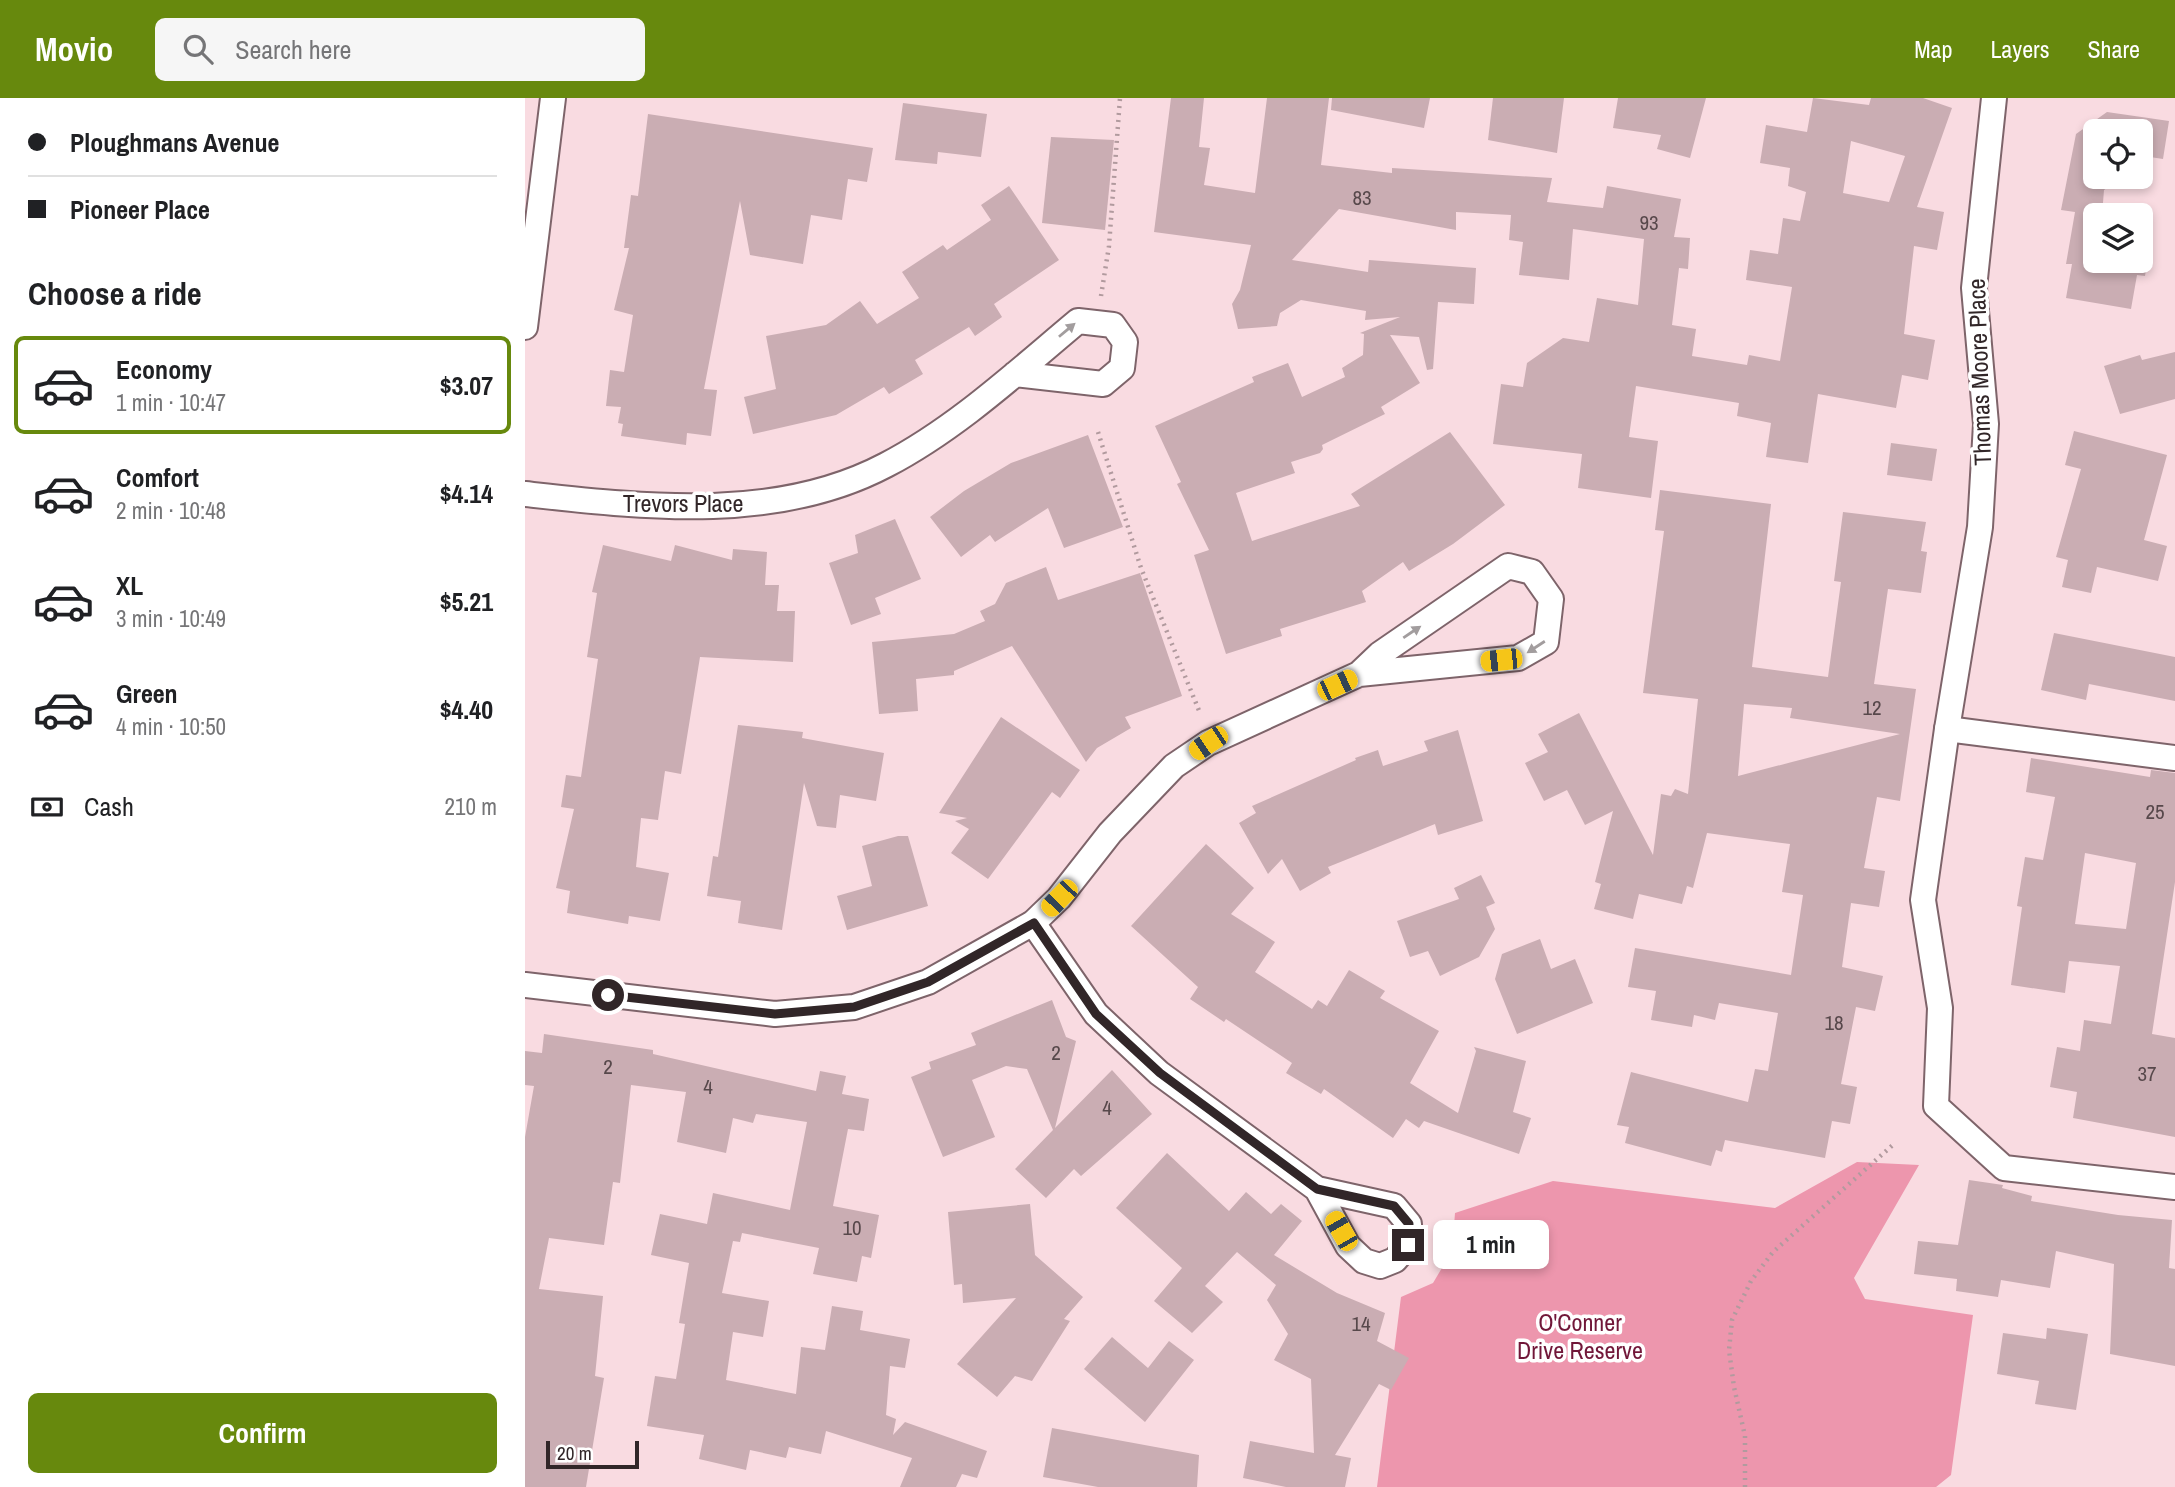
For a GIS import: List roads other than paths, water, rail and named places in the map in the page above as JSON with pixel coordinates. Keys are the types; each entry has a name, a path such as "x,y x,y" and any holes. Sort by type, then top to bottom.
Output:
{"street":[{"path":"525,327 553,98"},
{"name":"Thomas Moore Place","path":"1994,98 1974,288 1986,424 1980,527 1947,729 1923,900 1940,1008 1936,1106 2004,1168 2175,1187"},
{"name":"Trevors Place","path":"525,494 648,507 733,507 812,493 885,466 936,435 1015,374"},
{"path":"525,985 775,1014 854,1007 928,982 1034,923 1059,898 1110,833 1174,766 1208,743 1359,674 1518,658 1546,642 1551,599 1532,572 1508,566 1380,654 1359,674"},
{"path":"1947,729 2175,758"},
{"path":"1034,923 1105,1022 1160,1073 1317,1189"}],"park label":[{"name":"O'Conner Drive Reserve","path":"1580,1336"}]}
